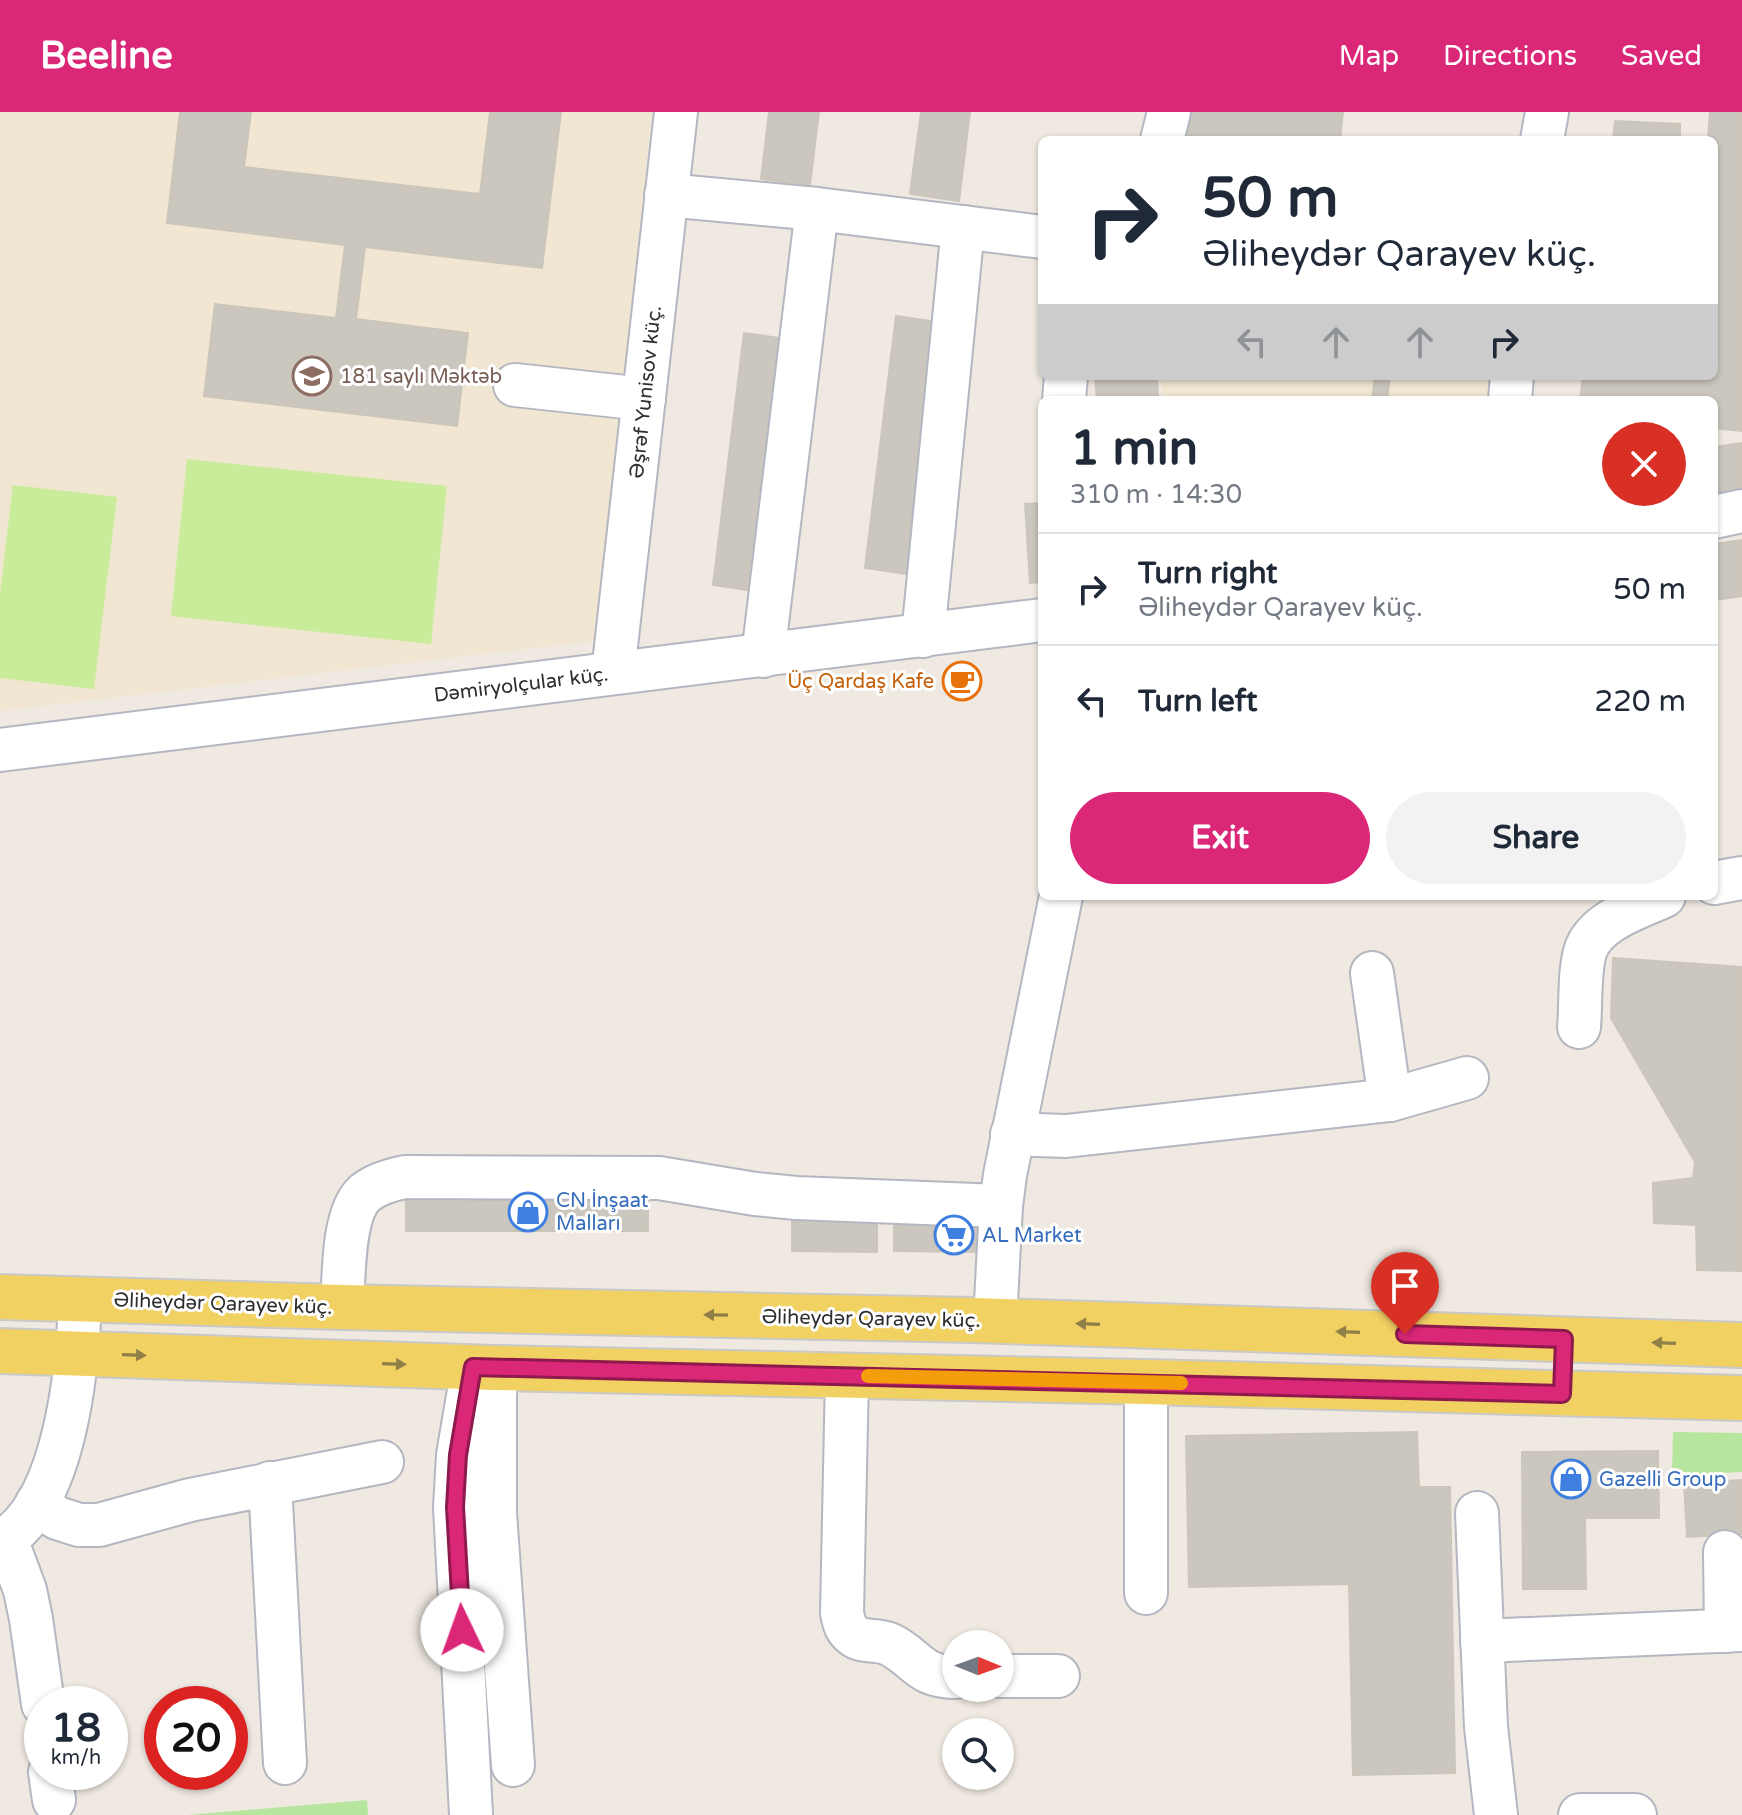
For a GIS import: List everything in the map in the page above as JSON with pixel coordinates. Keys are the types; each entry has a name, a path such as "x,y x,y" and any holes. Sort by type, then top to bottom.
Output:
{"main road":[{"name":"Əliheydər Qarayev küç.","path":"0,1297 995,1321 1742,1345"},
{"path":"476,1310 456,1320 450,1338 456,1355 484,1367"},
{"path":"1562,1394 1564,1339"},
{"path":"0,1351 484,1367 1742,1398"}],"street":[{"name":"Əşrəf Yunisov küç.","path":"613,673 676,112"},
{"path":"1163,136 1169,112"},
{"path":"1543,136 1547,112"},
{"path":"666,195 817,209 1038,236"},
{"path":"763,656 817,209"},
{"path":"923,636 963,227"},
{"path":"515,385 644,399"},
{"path":"1718,516 1742,511"},
{"name":"Dəmiryolçular küç.","path":"0,750 1038,621"},
{"path":"1718,882 1742,878"},
{"path":"995,1321 1001,1206 1012,1134 1060,900"},
{"path":"1579,1027 1585,951 1591,941 1617,918 1655,900"},
{"path":"1372,973 1390,1100"},
{"path":"1012,1134 1066,1136 1390,1100 1467,1078"},
{"path":"342,1307 350,1217 362,1195 384,1182 405,1177 659,1178 796,1198 1001,1206"},
{"path":"40,1686 25,1590 3,1541 24,1522 37,1503 69,1415 78,1353 80,1299"},
{"path":"484,1367 513,1765"},
{"path":"471,1814 455,1507 458,1455 484,1367"},
{"path":"847,1375 842,1613 845,1627 855,1638 886,1642 927,1672 942,1677"},
{"path":"1146,1382 1146,1593"},
{"path":"37,1503 68,1522 99,1525 190,1500 382,1462"},
{"path":"270,1483 285,1763"},
{"path":"1477,1513 1486,1727 1496,1815"},
{"path":"1482,1641 1734,1630 1725,1552"},
{"path":"1014,1676 1058,1676"},
{"path":"1580,1815 1635,1815"}],"shaded area":[{"name":"181 saylı Məktəb","path":"0,112 652,112 595,641 0,711"},
{"path":"1161,380 1490,380 1488,396 1163,396"}],"green space":[{"path":"187,459 447,486 431,644 171,616"},
{"path":"13,485 117,497 94,689 0,678 0,593"},
{"path":"1673,1432 1742,1433 1742,1472 1672,1475"},
{"path":"367,1800 368,1815 188,1815"}],"building":[{"path":"180,112 251,112 244,167 480,194 490,112 561,112 542,268 365,247 356,319 468,333 457,426 204,396 215,304 336,318 345,245 167,223"},
{"path":"769,112 819,112 810,185 761,179"},
{"path":"921,112 970,112 959,201 910,194"},
{"path":"1189,112 1343,112 1340,136 1186,136"},
{"path":"1710,112 1742,112 1742,431 1718,428 1718,396 1580,396 1582,380 1718,380 1718,136 1708,136"},
{"path":"1615,121 1680,124 1680,136 1613,136"},
{"path":"896,316 945,323 914,575 865,568"},
{"path":"744,333 793,340 761,592 713,585"},
{"path":"1095,380 1157,380 1158,396 1097,396"},
{"path":"1374,380 1390,380 1388,396 1372,396"},
{"path":"1742,443 1742,492 1718,495 1718,446"},
{"path":"1038,503 1038,582 1030,583 1025,504"},
{"path":"1742,540 1742,596 1718,599 1718,543"},
{"path":"1613,958 1742,967 1742,1271 1697,1270 1696,1225 1654,1223 1653,1183 1693,1178 1695,1162 1611,1018"},
{"path":"406,1192 648,1192 648,1231 406,1231"},
{"path":"792,1214 877,1215 877,1252 792,1251"},
{"path":"894,1214 980,1215 979,1252 894,1251"},
{"path":"1417,1432 1419,1487 1450,1487 1455,1773 1353,1775 1349,1584 1189,1587 1186,1436"},
{"path":"1658,1451 1659,1518 1585,1518 1586,1589 1523,1589 1522,1452"},
{"path":"1742,1480 1742,1534 1687,1537 1684,1483"}],"slow traffic":[{"path":"868,1376 1181,1383"}],"place":[{"name":"181 saylı Məktəb","path":"312,376"},
{"name":"Üç Qardaş Kafe","path":"962,681"},
{"name":"CN İnşaat Malları","path":"528,1212"},
{"name":"AL Market","path":"954,1235"},
{"name":"Gazelli Group","path":"1571,1479"}],"route":[{"path":"462,1630 455,1507 458,1455 473,1367 1562,1394 1564,1339 1405,1334"}]}
